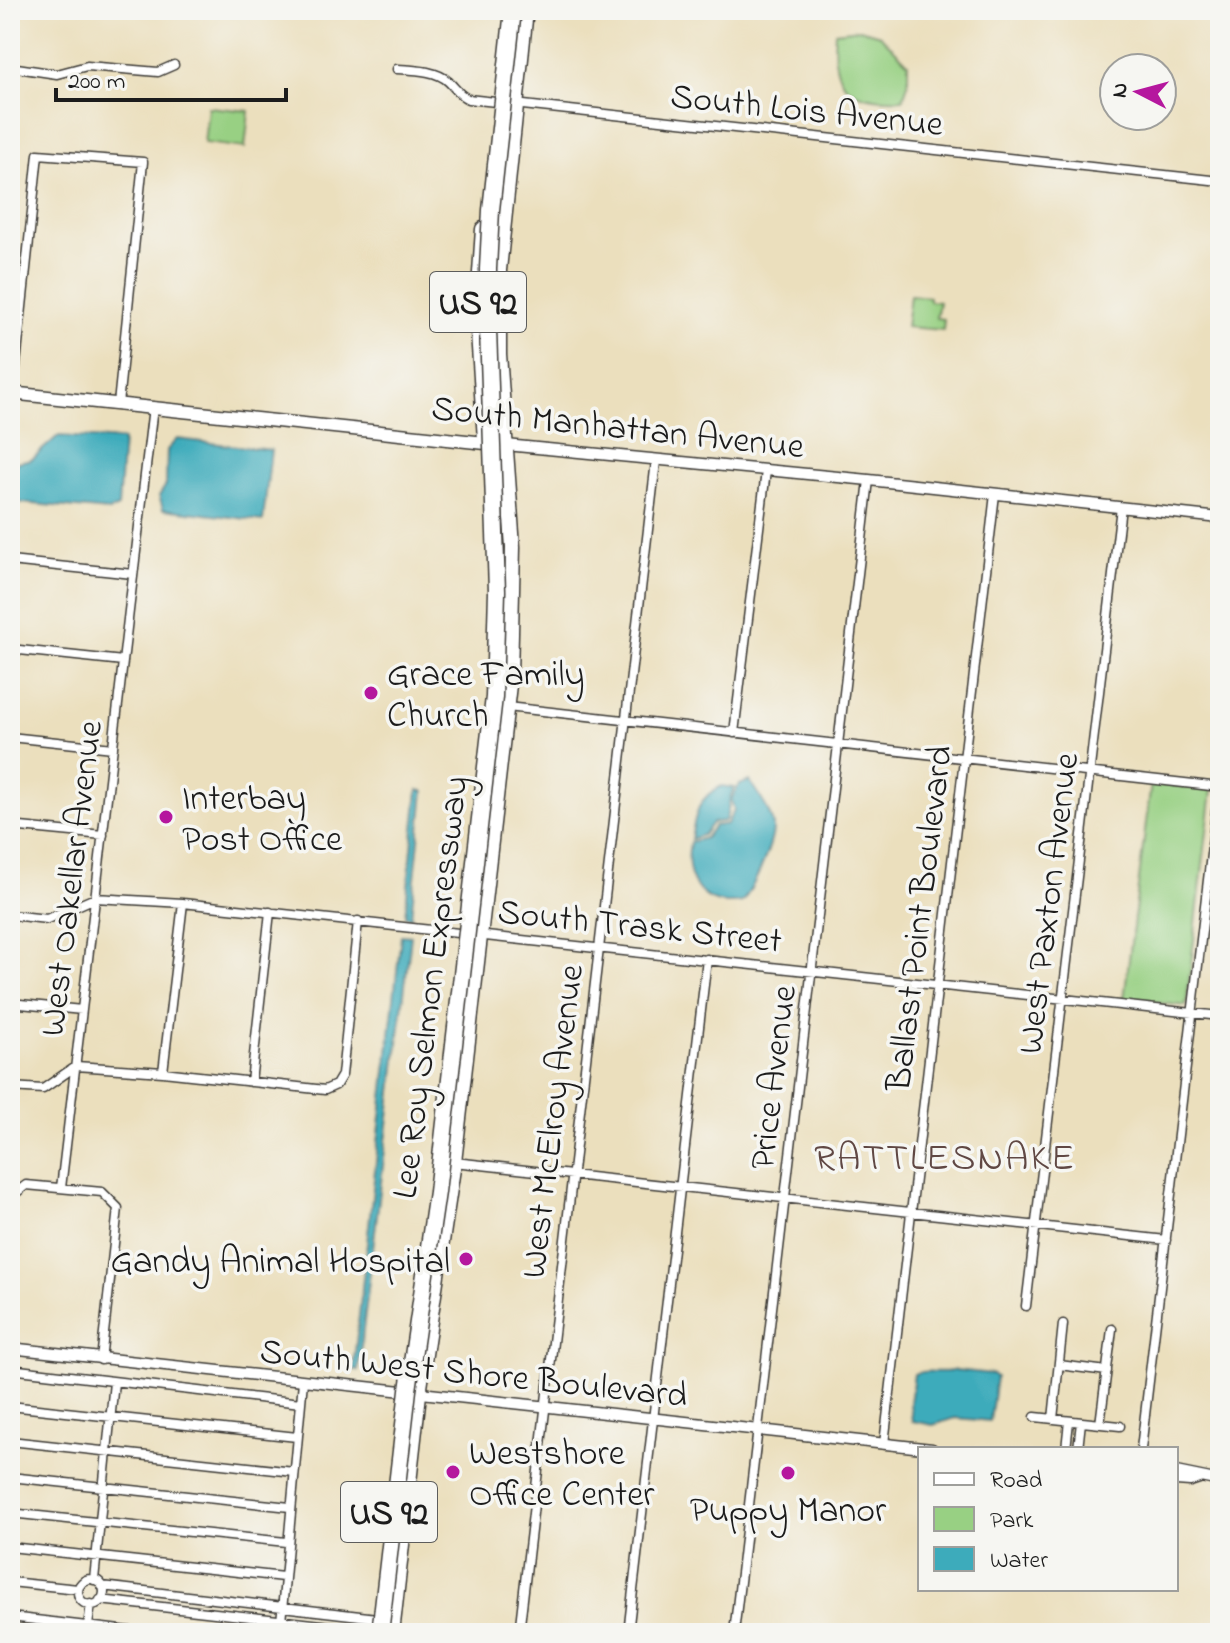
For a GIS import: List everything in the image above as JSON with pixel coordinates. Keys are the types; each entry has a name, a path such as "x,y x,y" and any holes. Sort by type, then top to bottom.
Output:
{"highway":[{"name":"Lee Roy Selmon Expressway","path":"382,1630 408,1390 437,1192 494,697 497,621 488,269 510,10"},
{"name":"Lee Roy Selmon Expressway","path":"382,1630 447,1194 502,697 505,575 495,299 499,211 523,10"}],"main road":[{"name":"US 92","path":"382,1630 403,1392 448,1054 492,664 493,562 477,327 483,227 510,10"},
{"path":"510,10 504,80 506,93 515,105"},
{"name":"US 92","path":"382,1630 454,1162 512,654 513,547 498,314 504,209 523,10"},
{"path":"497,102 507,114 508,132 501,190 504,209"},
{"path":"483,227 486,235 481,316 488,416 496,436 506,445"},
{"name":"South Manhattan Avenue","path":"10,393 506,445"},
{"path":"485,442 494,452 500,471 508,555 508,634 512,654"},
{"path":"492,664 500,672 501,681 493,764 497,796"},
{"path":"472,841 476,849 467,917 470,929 481,935"},
{"path":"461,933 472,944 464,1031 467,1048"},
{"path":"448,1054 450,1067 441,1142 454,1162"},
{"path":"435,1160 440,1163 449,1194"}],"street":[{"path":"10,67 57,74 87,66 158,72 174,65"},
{"name":"South Lois Avenue","path":"397,69 421,71 445,79 455,92 468,99 1220,181"},
{"path":"10,385 15,374 38,154 143,162 118,404"},
{"name":"West Oakellar Avenue","path":"61,1188 153,407"},
{"name":"South Manhattan Avenue","path":"506,445 1220,518"},
{"name":"West McElroy Avenue","path":"519,1633 656,461"},
{"path":"734,733 766,471"},
{"name":"Price Avenue","path":"734,1633 869,480"},
{"name":"Ballast Point Boulevard","path":"884,1444 995,494"},
{"name":"West Paxton Avenue","path":"1026,1306 1121,507"},
{"path":"10,561 133,574"},
{"path":"10,649 123,661"},
{"path":"507,707 1220,786"},
{"path":"10,737 113,748"},
{"path":"1141,1447 1220,778"},
{"path":"10,826 103,835"},
{"name":"South Trask Street","path":"10,915 47,919 95,898 183,903 1220,1016"},
{"path":"163,1072 183,903"},
{"path":"251,1082 270,912"},
{"path":"10,1087 43,1089 76,1066 325,1090 336,1085 342,1075 358,921"},
{"path":"628,1633 707,959"},
{"path":"10,1003 82,1010"},
{"path":"454,1162 1166,1240"},
{"path":"10,1210 12,1196 26,1185 102,1192 118,1208 101,1360"},
{"path":"1053,1419 1063,1324"},
{"path":"1100,1424 1112,1329"},
{"name":"South West Shore Boulevard","path":"10,1348 918,1448"},
{"path":"1059,1365 1107,1371"},
{"path":"10,1369 301,1403"},
{"path":"280,1633 303,1381"},
{"path":"94,1580 114,1382"},
{"path":"10,1406 297,1437"},
{"path":"1035,1417 1120,1426"},
{"path":"1066,1447 1069,1421"},
{"path":"1078,1447 1081,1422"},
{"path":"10,1441 294,1472"},
{"path":"1178,1472 1220,1481"},
{"path":"10,1477 290,1507"},
{"path":"1178,1480 1199,1478"},
{"path":"10,1513 286,1542"},
{"path":"10,1547 283,1577"},
{"path":"78,1589 86,1580 94,1580 102,1586 282,1605 316,1610 382,1630"},
{"path":"10,1582 78,1589"},
{"path":"100,1600 102,1586"},
{"path":"78,1589 80,1599 91,1604 100,1600 382,1630"},
{"path":"88,1629 91,1604"},
{"path":"314,1624 316,1610"},
{"path":"10,1617 88,1629 146,1633"}],"green space":[{"path":"860,29 880,35 908,63 908,84 903,99 869,97 857,93 840,78 834,51 835,32"},
{"path":"208,107 249,111 245,148 204,143"},
{"path":"910,295 929,297 929,301 939,302 936,318 944,319 943,330 906,327"},
{"path":"1151,783 1212,790 1186,1006 1124,999"}],"water":[{"path":"58,436 123,440 118,507 109,511 22,503 13,498 12,480 17,462 32,459"},
{"path":"177,439 271,450 263,521 163,509 159,496 166,485 167,450"},
{"path":"750,781 772,820 767,854 742,902 716,901 698,889 693,880 689,868 690,842 705,838 714,826 727,824 734,810 731,800 739,785"},
{"path":"722,786 734,788 725,821 712,823 703,835 691,839 696,814 703,801"},
{"path":"418,790 424,791 411,917 405,916"},
{"path":"401,935 411,936 358,1371 353,1370"},
{"path":"956,1370 996,1377 990,1421 955,1418 933,1425 912,1421 910,1403 914,1374"}],"place":[{"name":"Grace Family Church","path":"371,693"},
{"name":"Interbay Post Office","path":"166,817"},
{"name":"Gandy Animal Hospital","path":"466,1259"},
{"name":"Westshore Office Center","path":"453,1472"},
{"name":"Puppy Manor","path":"788,1473"}],"district":[{"name":"RATTLESNAKE","path":"945,1156"}]}
